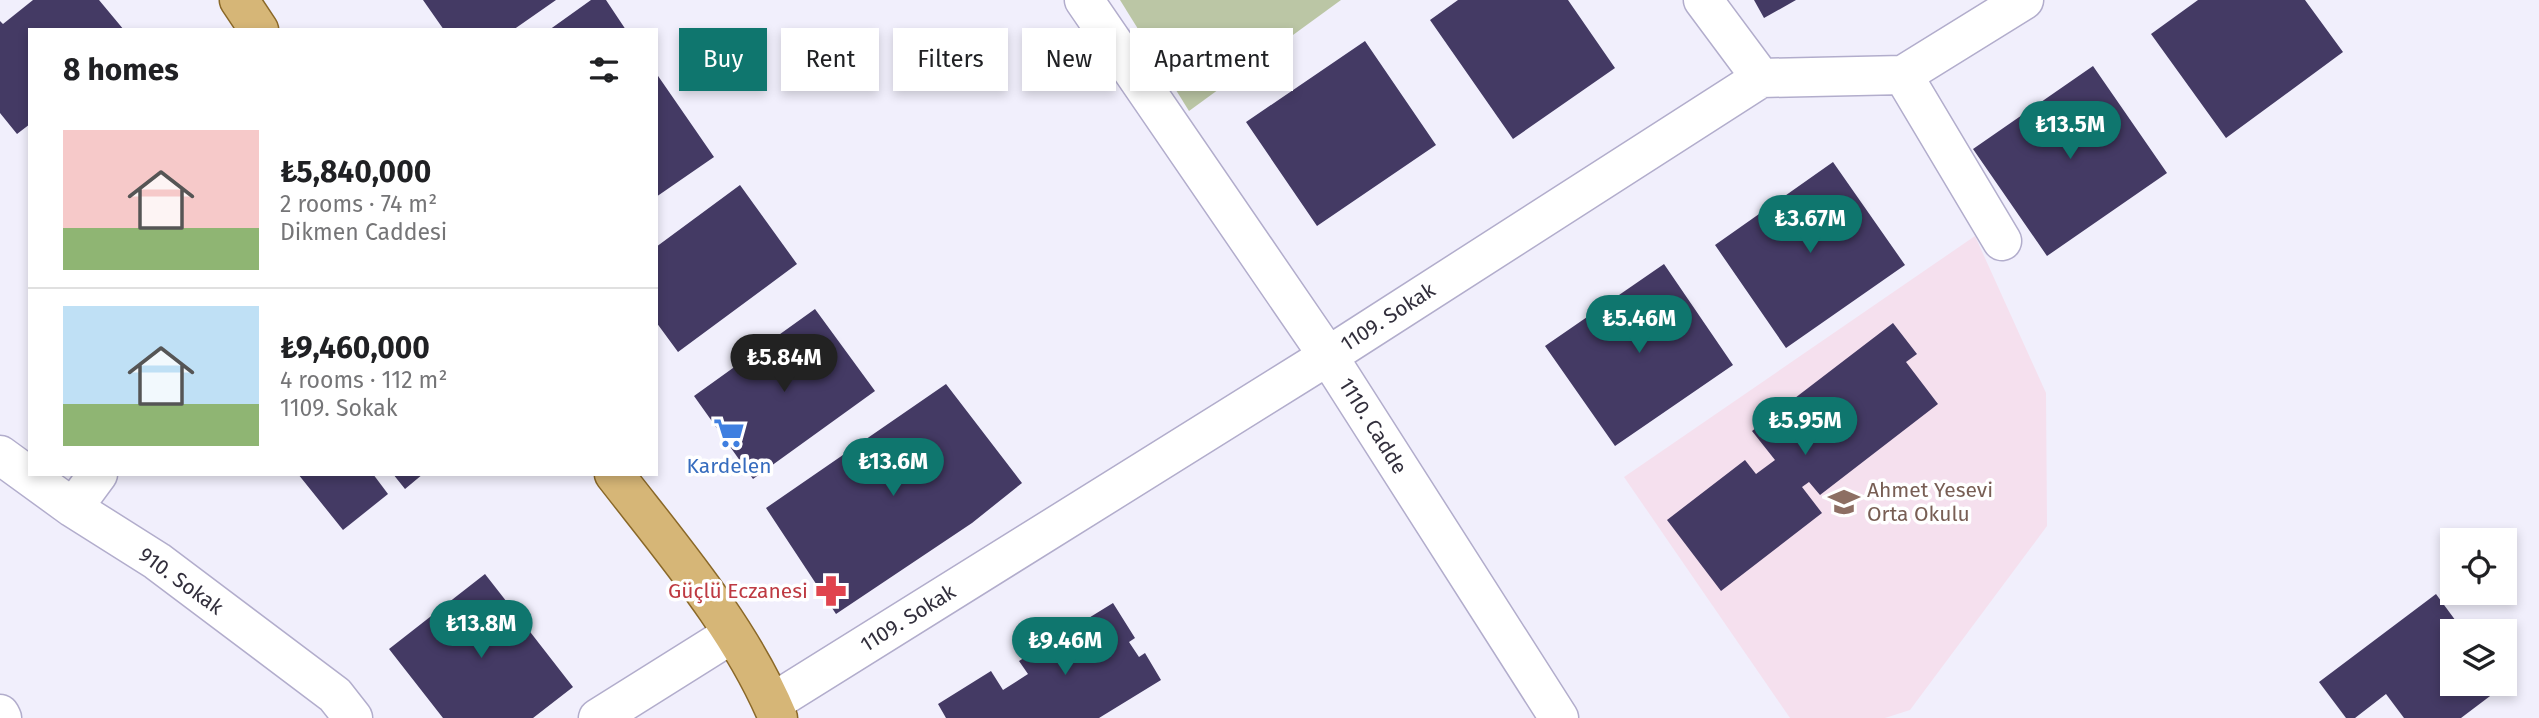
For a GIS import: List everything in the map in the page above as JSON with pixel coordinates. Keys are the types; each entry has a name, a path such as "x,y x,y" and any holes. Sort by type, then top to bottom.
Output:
{"main road":[{"path":"239,0 258,28"},
{"path":"616,476 732,634 775,711"}],"street":[{"name":"1110. Cadde","path":"1084,0 1328,356 1559,718"},
{"path":"1703,0 1761,78 1903,75 2024,0"},
{"path":"1903,75 2002,241"},
{"name":"1109. Sokak","path":"775,711 1761,78"},
{"name":"910. Sokak","path":"0,455 28,475"},
{"name":"910. Sokak","path":"29,476 156,561 335,695 353,718"},
{"path":"73,508 97,476"},
{"path":"598,718 732,634"}],"shaded area":[{"name":"Ahmet Yesevi Orta Okulu","path":"1975,236 2046,393 2047,526 1910,710 1885,718 1790,718 1624,477"}],"green space":[{"path":"1120,0 1341,0 1293,35 1293,28 1137,28"},
{"path":"1177,91 1216,91 1189,111"}],"building":[{"path":"33,0 99,0 122,28 28,28 28,126 17,134 0,113 0,21 3,24"},
{"path":"423,0 556,0 516,28 443,28"},
{"path":"591,0 606,0 625,28 552,28"},
{"path":"1458,0 1568,0 1615,68 1513,139 1430,20"},
{"path":"1754,0 1796,0 1764,18"},
{"path":"2198,0 2305,0 2343,52 2226,138 2151,34"},
{"path":"1365,41 1436,145 1317,226 1246,122"},
{"path":"2093,66 2167,173 2047,256 1973,149"},
{"path":"658,76 714,157 658,196"},
{"path":"1833,162 1905,265 1786,348 1715,245"},
{"path":"740,185 797,264 678,352 658,325 658,246"},
{"path":"1664,264 1733,365 1615,446 1545,346"},
{"path":"815,309 875,391 753,479 694,396"},
{"path":"1893,323 1917,354 1906,362 1938,404 1820,495 1809,482 1802,487 1822,513 1721,591 1667,520 1745,460 1756,474 1775,460 1752,431"},
{"path":"946,384 1022,483 972,523 836,614 766,508"},
{"path":"300,476 374,476 388,494 343,530"},
{"path":"395,476 421,476 405,489"},
{"path":"485,574 573,687 533,718 443,718 389,649"},
{"path":"2436,594 2440,605 2444,605 2454,619 2440,619 2440,696 2490,696 2461,718 2404,718 2386,694 2355,718 2346,718 2319,682"},
{"path":"1113,603 1135,638 1129,642 1139,657 1145,653 1161,680 1099,718 946,718 938,704 991,671 1003,690 1028,674 1019,661"}],"place":[{"name":"Kardelen","path":"729,433"},
{"name":"Ahmet Yesevi Orta Okulu","path":"1844,502"},
{"name":"Güçlü Eczanesi","path":"831,591"}]}
